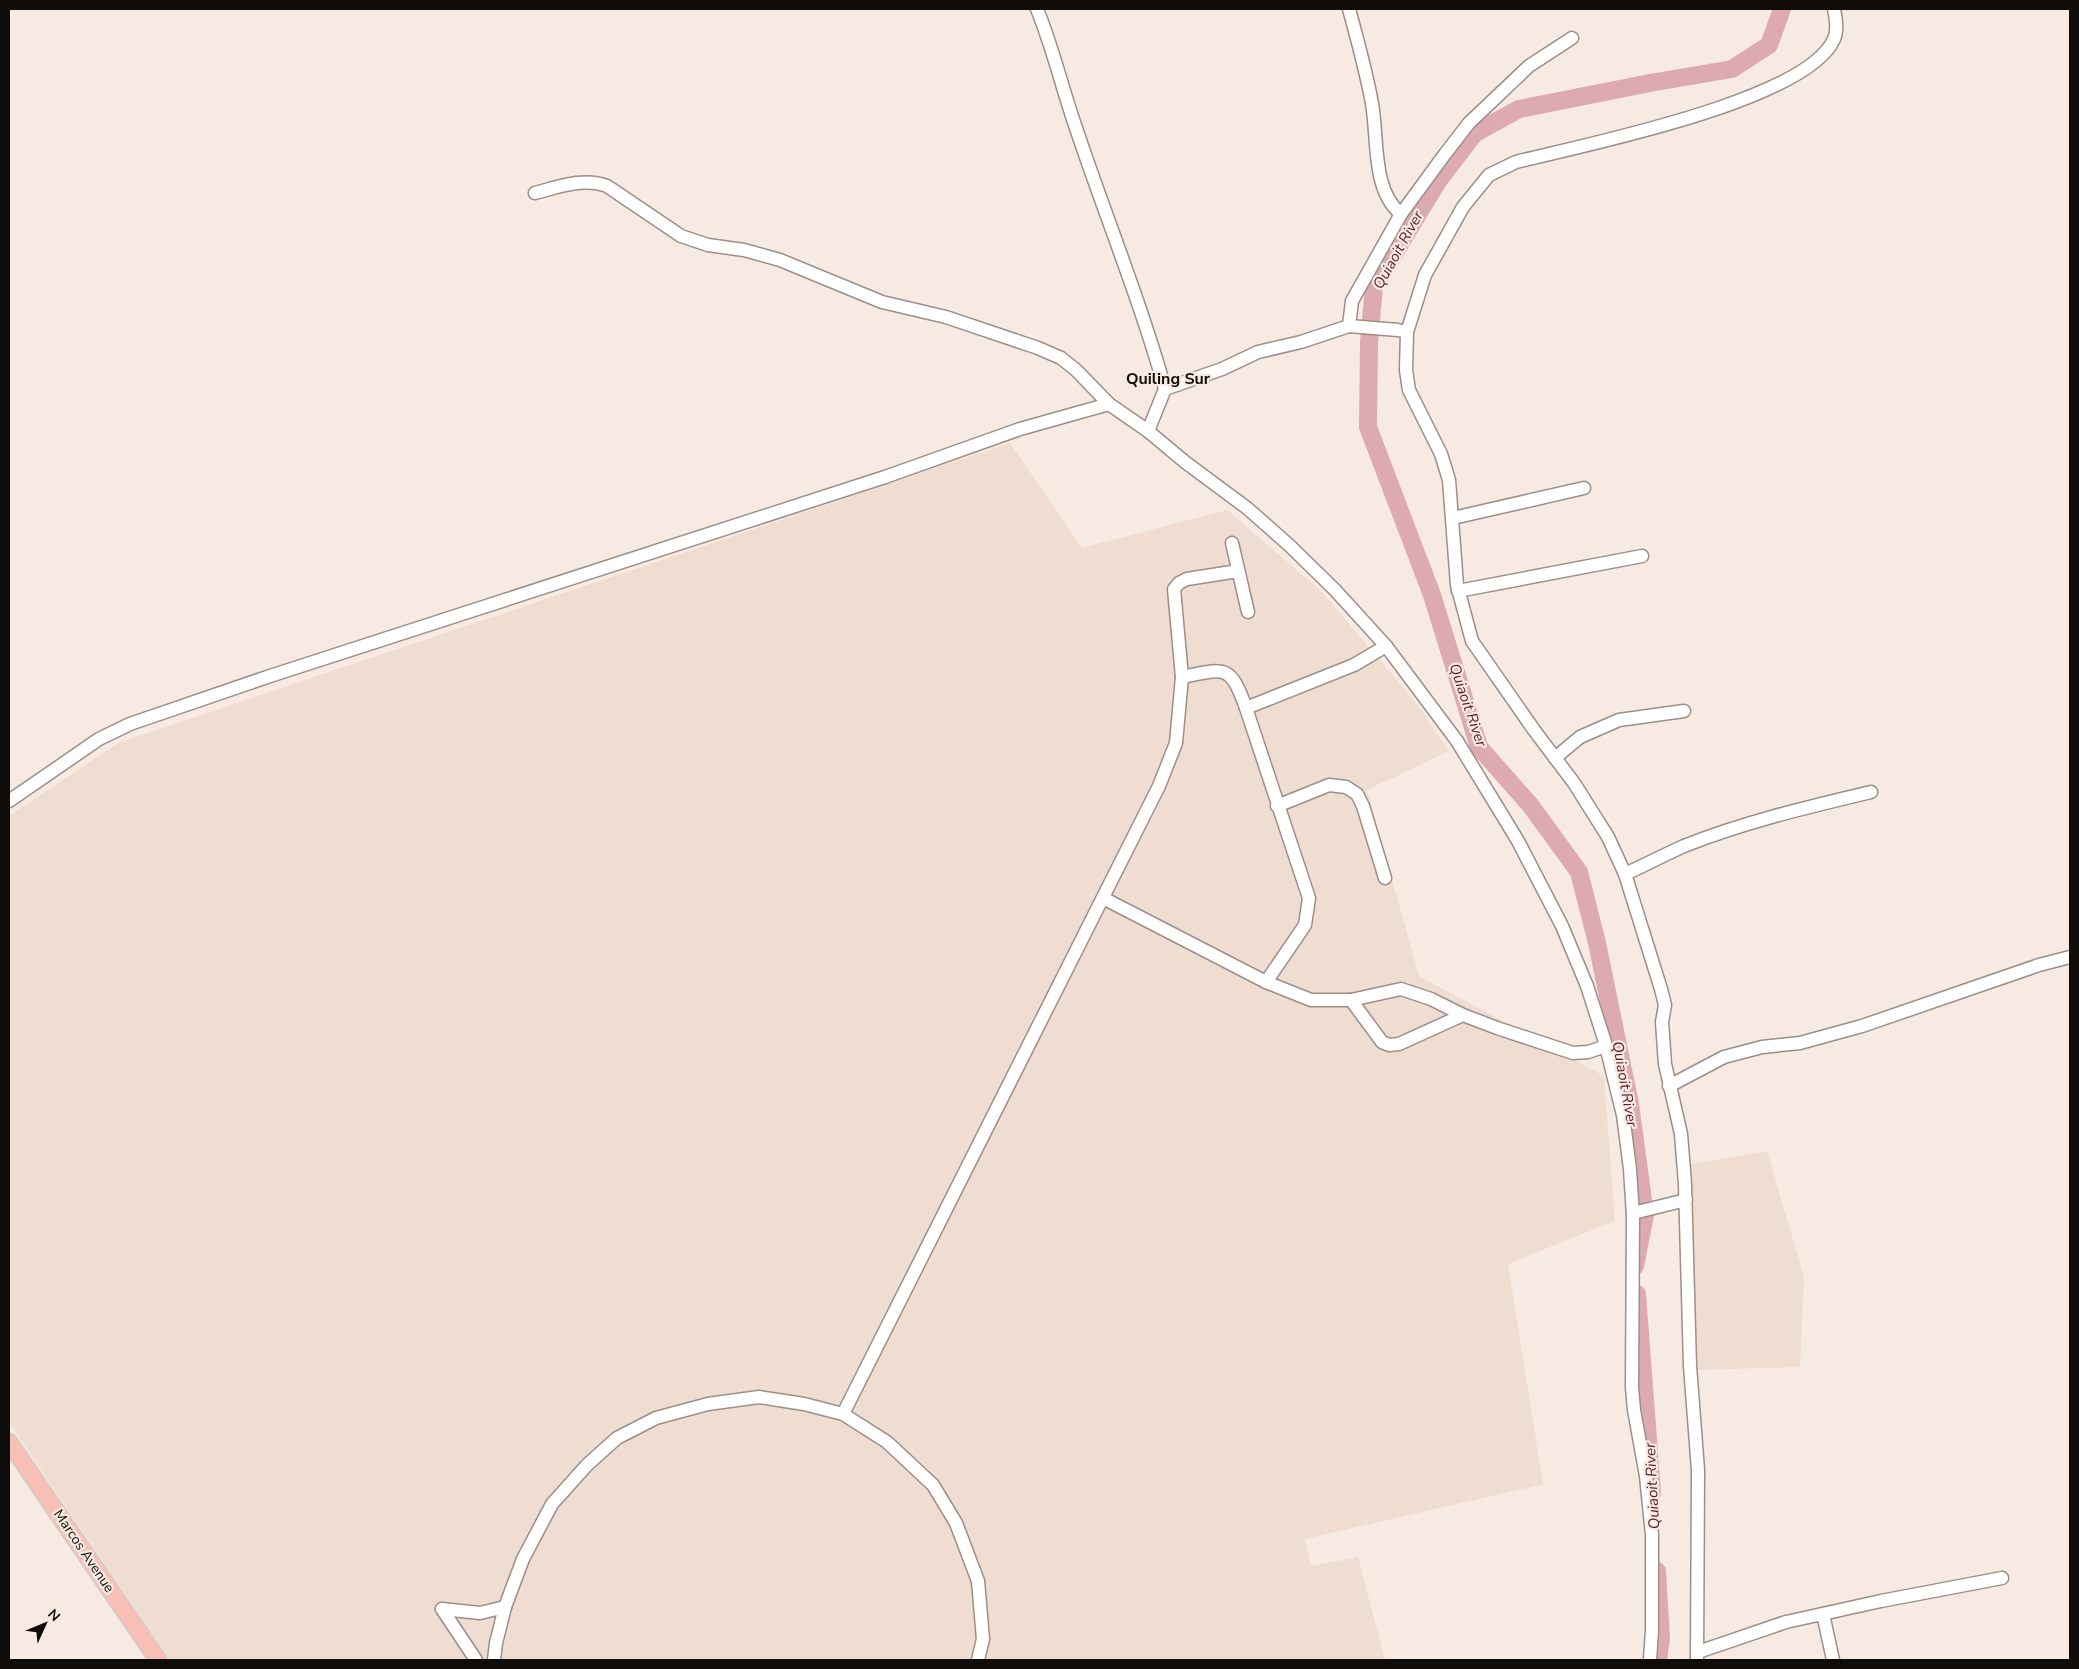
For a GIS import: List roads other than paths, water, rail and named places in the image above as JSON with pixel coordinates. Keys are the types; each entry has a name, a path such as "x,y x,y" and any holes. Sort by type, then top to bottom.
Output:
{"main road":[{"name":"Marcos Avenue","path":"9,1442 158,1660"}],"street":[{"path":"1037,9 1048,37 1075,127 1128,274 1165,389 1148,431"},
{"path":"1349,9 1372,100 1378,163 1387,196 1395,209 1401,214"},
{"path":"1834,9 1837,20 1835,38 1828,48 1818,60 1769,89 1707,113 1516,162 1489,175 1463,207 1425,275 1402,331 1406,370 1409,390 1441,454 1449,480 1458,591 1472,641 1574,783 1608,837 1626,874 1647,938 1665,1005 1662,1022 1665,1064 1680,1134 1681,1201 1698,1470 1696,1526 1698,1656 1786,1622 2002,1578"},
{"path":"1355,327 1352,301 1401,214 1469,124 1529,66 1572,38"},
{"path":"535,194 577,183 595,181 607,186 681,236 708,245 744,250 780,260 882,302 946,317 1038,348 1061,358 1076,370 1109,404 1148,431 1185,462 1247,508 1290,546 1335,590 1386,646 1457,741 1518,841 1565,934 1588,986 1606,1046 1623,1115 1637,1212 1632,1387 1634,1410 1646,1476 1652,1535 1652,1630 1650,1660"},
{"path":"1165,389 1222,369 1258,352 1355,327 1402,331"},
{"path":"9,801 99,739 130,724 270,676 885,477 1020,429 1109,404"},
{"path":"1453,518 1584,488"},
{"path":"1232,543 1248,612"},
{"path":"1458,591 1642,556"},
{"path":"843,1414 1159,786 1176,743 1182,677 1174,589 1179,583 1187,579 1238,571"},
{"path":"1246,708 1354,665 1386,646"},
{"path":"1182,677 1213,671 1222,672 1236,682 1309,898 1305,925 1266,982"},
{"path":"1555,758 1580,737 1619,720 1684,711"},
{"path":"1277,806 1329,786 1346,787 1357,794 1363,806 1385,878"},
{"path":"1626,874 1684,846 1729,830 1808,807 1871,792"},
{"path":"1103,898 1266,982 1311,1000 1351,1000 1401,989 1431,999 1463,1015 1497,1028 1573,1053 1588,1052 1606,1046"},
{"path":"1669,1086 1724,1057 1762,1047 1800,1043 1862,1026 2039,965 2070,957"},
{"path":"1351,1000 1382,1042 1389,1045 1398,1044 1463,1015"},
{"path":"1637,1212 1681,1201"},
{"path":"494,1660 496,1642 505,1607 523,1559 552,1504 587,1465 617,1438 656,1418 708,1404 759,1397 804,1404 843,1414 887,1442 933,1485 956,1523 978,1581 983,1639 978,1660"},
{"path":"476,1660 442,1609 480,1613 505,1607"},
{"path":"1823,1614 1833,1660"}],"waterway":[{"name":"Quiaoit River","path":"1635,1266 1645,1215 1630,1104 1597,943 1579,872 1531,806 1479,747 1432,595 1368,427 1369,342 1374,287 1438,181 1475,133 1519,109 1732,69 1769,45 1782,9"},
{"name":"Quiaoit River","path":"1637,1294 1652,1493"},
{"name":"Quiaoit River","path":"1657,1571 1661,1639 1658,1660"}],"district":[{"name":"Quiling Sur","path":"1168,379"}]}
